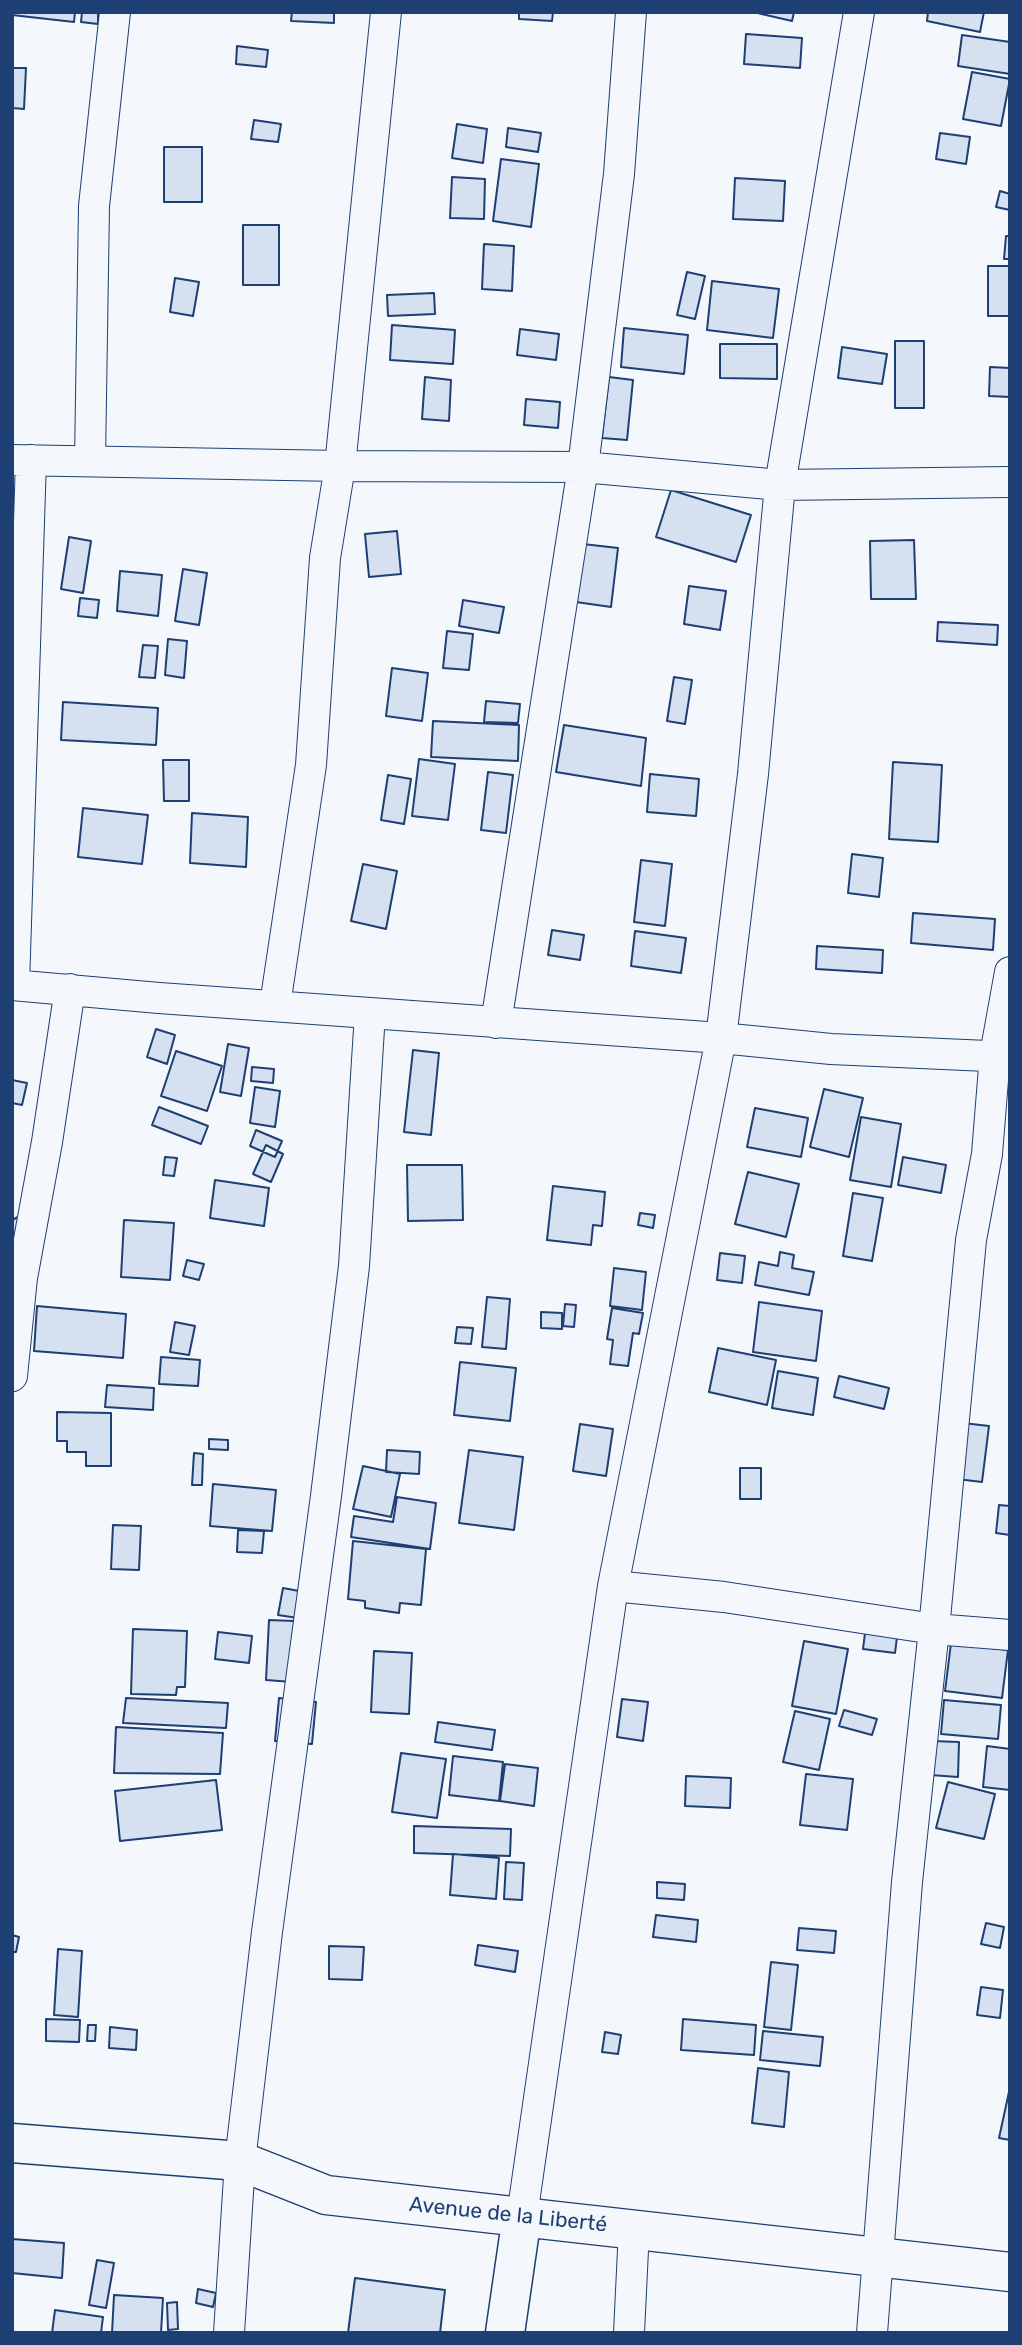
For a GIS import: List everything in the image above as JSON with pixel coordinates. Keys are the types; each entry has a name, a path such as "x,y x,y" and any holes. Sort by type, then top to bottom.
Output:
{"street":[{"path":"90,461 94,206 115,12"},
{"path":"275,1005 311,765 325,558 340,466 386,12"},
{"path":"496,1023 583,467 619,174 631,12"},
{"path":"505,2333 613,1586 721,1038 753,774 780,485 859,12"},
{"path":"1002,1056 831,1049 721,1038 13,985 22,460 583,467 780,485 1010,482"},
{"path":"872,2333 907,1882 970,1253 1002,1056 1010,972"},
{"path":"12,1376 22,1278 47,1142 70,989"},
{"path":"229,2333 240,2161 267,1932 354,1265 370,1013"},
{"path":"613,1586 724,1597 934,1629 1010,1635"},
{"name":"Avenue de la Liberté","path":"12,2143 240,2161 326,2194 1010,2272"},
{"path":"629,2333 634,2229"}],"building":[{"path":"12,12 75,12 74,22 12,15"},
{"path":"82,12 98,12 98,24 81,22"},
{"path":"292,12 334,12 334,23 291,21"},
{"path":"519,12 553,12 552,21 519,19"},
{"path":"753,12 794,12 792,21"},
{"path":"928,12 984,12 980,32 927,21"},
{"path":"746,34 802,38 800,68 744,64"},
{"path":"962,35 1010,42 1010,74 958,66"},
{"path":"237,46 268,50 266,67 236,64"},
{"path":"12,68 26,68 24,109 12,108"},
{"path":"972,72 1010,79 1001,126 963,119"},
{"path":"254,120 281,124 278,142 251,139"},
{"path":"457,124 487,129 483,163 452,158"},
{"path":"508,128 541,133 538,152 506,147"},
{"path":"940,133 970,137 966,164 936,159"},
{"path":"164,147 202,147 202,202 164,202"},
{"path":"501,159 539,164 531,227 493,221"},
{"path":"452,177 485,179 484,219 450,218"},
{"path":"735,178 785,181 783,221 733,219"},
{"path":"1000,191 1010,194 1010,210 996,207"},
{"path":"243,225 279,225 279,285 243,285"},
{"path":"1006,236 1010,236 1010,259 1004,259"},
{"path":"484,244 514,246 512,291 482,289"},
{"path":"988,266 1010,266 1010,316 988,316"},
{"path":"687,272 705,276 695,319 677,315"},
{"path":"175,278 199,282 193,316 170,312"},
{"path":"712,281 779,289 773,338 707,330"},
{"path":"434,293 435,314 388,316 387,295"},
{"path":"392,325 455,330 453,364 390,360"},
{"path":"624,328 688,335 684,374 621,367"},
{"path":"520,329 559,334 556,360 517,355"},
{"path":"895,341 924,341 924,408 895,408"},
{"path":"720,344 777,344 777,379 720,378"},
{"path":"842,347 887,354 882,384 838,378"},
{"path":"990,367 1010,368 1010,397 989,396"},
{"path":"425,377 451,380 449,421 422,419"},
{"path":"609,377 633,380 627,440 602,438"},
{"path":"526,399 560,402 558,428 524,425"},
{"path":"671,490 751,515 736,562 656,537"},
{"path":"397,531 401,574 369,577 365,534"},
{"path":"69,537 91,541 83,593 61,589"},
{"path":"914,540 916,599 871,599 870,541"},
{"path":"583,544 618,548 611,607 576,602"},
{"path":"183,569 207,573 199,625 175,621"},
{"path":"120,571 162,575 158,616 117,611"},
{"path":"689,586 726,591 720,630 684,624"},
{"path":"80,598 99,600 97,618 78,616"},
{"path":"463,600 504,607 499,633 459,626"},
{"path":"938,622 998,625 997,645 937,641"},
{"path":"447,631 473,634 469,670 443,668"},
{"path":"168,639 187,641 184,678 165,675"},
{"path":"143,645 158,646 155,678 139,677"},
{"path":"392,668 428,673 422,721 386,716"},
{"path":"674,677 692,680 685,724 667,721"},
{"path":"486,701 520,704 518,723 484,722"},
{"path":"63,702 158,708 156,745 61,740"},
{"path":"433,721 519,725 518,761 431,757"},
{"path":"564,725 646,738 641,786 556,772"},
{"path":"419,759 455,764 448,820 412,816"},
{"path":"163,760 189,760 189,801 164,801"},
{"path":"893,762 942,765 938,842 889,839"},
{"path":"488,772 513,775 506,833 481,830"},
{"path":"650,774 699,779 696,816 647,812"},
{"path":"388,775 411,779 404,824 381,820"},
{"path":"83,808 148,815 142,864 78,857"},
{"path":"192,813 248,817 246,867 190,863"},
{"path":"852,854 883,858 879,897 848,893"},
{"path":"641,860 672,864 665,926 634,922"},
{"path":"363,864 397,871 386,929 351,921"},
{"path":"913,913 995,919 993,950 911,943"},
{"path":"552,930 584,935 580,960 548,955"},
{"path":"635,931 686,938 681,973 631,966"},
{"path":"817,946 883,950 882,973 816,969"},
{"path":"156,1029 175,1035 167,1064 147,1057"},
{"path":"228,1044 249,1048 241,1096 220,1092"},
{"path":"413,1050 439,1053 431,1135 404,1132"},
{"path":"176,1051 222,1066 207,1111 161,1096"},
{"path":"252,1067 274,1069 273,1083 251,1081"},
{"path":"12,1080 27,1083 22,1105 12,1103"},
{"path":"255,1087 280,1091 275,1127 250,1123"},
{"path":"824,1089 863,1098 849,1157 810,1147"},
{"path":"159,1107 208,1126 201,1144 152,1125"},
{"path":"755,1108 808,1118 801,1157 747,1147"},
{"path":"861,1117 901,1124 891,1187 850,1180"},
{"path":"256,1130 282,1141 275,1157 250,1146"},
{"path":"266,1145 283,1154 271,1182 253,1174"},
{"path":"165,1157 177,1158 174,1176 163,1175"},
{"path":"903,1157 946,1165 941,1193 898,1185"},
{"path":"407,1165 462,1165 463,1220 408,1221"},
{"path":"748,1172 799,1184 786,1237 735,1224"},
{"path":"215,1180 269,1188 264,1226 210,1218"},
{"path":"553,1186 605,1192 602,1226 593,1225 591,1245 547,1240"},
{"path":"853,1193 883,1198 872,1261 843,1256"},
{"path":"640,1213 655,1215 653,1228 638,1225"},
{"path":"18,1217 33,1244 12,1256 12,1220"},
{"path":"124,1220 174,1223 170,1280 121,1277"},
{"path":"780,1252 794,1255 792,1268 814,1272 809,1295 755,1285 759,1262 778,1266"},
{"path":"720,1253 745,1256 742,1283 717,1280"},
{"path":"187,1260 204,1264 199,1280 183,1276"},
{"path":"614,1268 646,1272 642,1310 610,1306"},
{"path":"487,1297 510,1299 506,1349 482,1347"},
{"path":"759,1302 822,1311 816,1361 753,1352"},
{"path":"565,1304 576,1305 574,1327 563,1326"},
{"path":"37,1306 126,1314 123,1358 34,1351"},
{"path":"612,1308 643,1313 639,1334 633,1333 628,1366 610,1364 613,1340 607,1339"},
{"path":"541,1312 562,1313 562,1329 541,1328"},
{"path":"175,1322 195,1326 189,1355 170,1352"},
{"path":"457,1327 473,1328 471,1344 455,1343"},
{"path":"718,1348 776,1360 767,1405 709,1392"},
{"path":"161,1357 200,1360 198,1386 159,1384"},
{"path":"460,1362 516,1368 510,1421 454,1415"},
{"path":"778,1371 818,1378 813,1415 772,1408"},
{"path":"839,1376 889,1388 884,1409 834,1397"},
{"path":"107,1385 154,1388 153,1410 105,1407"},
{"path":"57,1412 111,1413 111,1466 86,1466 86,1452 67,1452 67,1441 57,1441"},
{"path":"963,1423 989,1426 982,1482 957,1479"},
{"path":"580,1424 613,1429 606,1476 573,1471"},
{"path":"209,1439 228,1440 228,1450 209,1449"},
{"path":"387,1450 420,1452 419,1474 386,1472"},
{"path":"469,1450 523,1457 514,1530 459,1523"},
{"path":"194,1453 203,1454 202,1485 192,1485"},
{"path":"363,1466 400,1474 391,1517 353,1509"},
{"path":"740,1468 761,1468 761,1499 740,1499"},
{"path":"213,1484 276,1490 272,1531 210,1526"},
{"path":"397,1497 436,1503 430,1549 351,1537 354,1516 393,1522"},
{"path":"999,1505 1010,1506 1010,1535 996,1533"},
{"path":"113,1525 141,1526 139,1570 111,1569"},
{"path":"238,1530 264,1531 262,1553 237,1552"},
{"path":"353,1541 426,1549 421,1605 400,1603 399,1613 365,1608 365,1601 348,1599"},
{"path":"283,1588 315,1594 311,1620 278,1615"},
{"path":"269,1620 295,1621 292,1682 266,1680"},
{"path":"866,1625 898,1629 895,1653 863,1649"},
{"path":"133,1629 187,1631 185,1687 177,1687 176,1695 131,1694"},
{"path":"218,1632 252,1636 249,1663 215,1659"},
{"path":"804,1641 848,1649 836,1714 792,1706"},
{"path":"951,1643 1008,1650 1002,1698 945,1691"},
{"path":"374,1651 412,1653 409,1714 371,1712"},
{"path":"126,1698 228,1703 226,1728 123,1723"},
{"path":"279,1698 316,1702 312,1744 275,1741"},
{"path":"622,1699 648,1702 643,1741 617,1737"},
{"path":"944,1700 1001,1705 998,1739 941,1734"},
{"path":"844,1710 877,1719 872,1735 839,1726"},
{"path":"795,1711 830,1719 819,1770 783,1762"},
{"path":"438,1722 495,1730 492,1750 435,1742"},
{"path":"116,1727 223,1733 220,1774 114,1773"},
{"path":"932,1741 959,1742 958,1777 930,1775"},
{"path":"987,1746 1010,1749 1010,1790 983,1787"},
{"path":"401,1753 446,1759 437,1818 392,1812"},
{"path":"453,1756 503,1762 499,1801 449,1795"},
{"path":"505,1764 538,1768 534,1806 500,1801"},
{"path":"806,1774 853,1779 847,1830 800,1825"},
{"path":"686,1776 731,1778 730,1808 685,1806"},
{"path":"216,1780 222,1830 120,1841 115,1791"},
{"path":"948,1782 995,1794 984,1839 936,1828"},
{"path":"414,1826 511,1829 510,1856 414,1853"},
{"path":"453,1854 499,1858 496,1899 450,1895"},
{"path":"506,1862 524,1863 522,1900 504,1899"},
{"path":"657,1882 685,1884 684,1900 657,1898"},
{"path":"656,1915 698,1920 696,1942 653,1937"},
{"path":"986,1923 1004,1927 1000,1948 981,1944"},
{"path":"799,1928 836,1931 834,1953 797,1950"},
{"path":"12,1935 19,1937 16,1952 12,1952"},
{"path":"478,1945 518,1951 515,1972 475,1965"},
{"path":"329,1946 364,1947 362,1980 329,1979"},
{"path":"58,1949 82,1951 78,2017 54,2015"},
{"path":"771,1962 798,1965 791,2030 764,2027"},
{"path":"981,1987 1003,1990 1000,2018 977,2015"},
{"path":"46,2019 80,2020 79,2042 46,2041"},
{"path":"683,2019 756,2025 754,2055 681,2050"},
{"path":"88,2025 96,2025 95,2041 87,2041"},
{"path":"110,2027 137,2030 136,2050 109,2048"},
{"path":"763,2031 823,2037 820,2066 760,2060"},
{"path":"605,2032 621,2035 618,2054 602,2052"},
{"path":"758,2068 789,2072 784,2127 752,2123"},
{"path":"1010,2092 1010,2140 999,2138"},
{"path":"12,2239 64,2243 62,2278 12,2273"},
{"path":"97,2260 114,2263 106,2308 89,2305"},
{"path":"355,2278 445,2290 440,2333 348,2333"},
{"path":"198,2289 216,2293 213,2307 196,2303"},
{"path":"114,2295 163,2298 161,2333 112,2333"},
{"path":"177,2302 178,2329 168,2330 167,2303"},
{"path":"55,2310 103,2317 101,2333 52,2333"}]}
